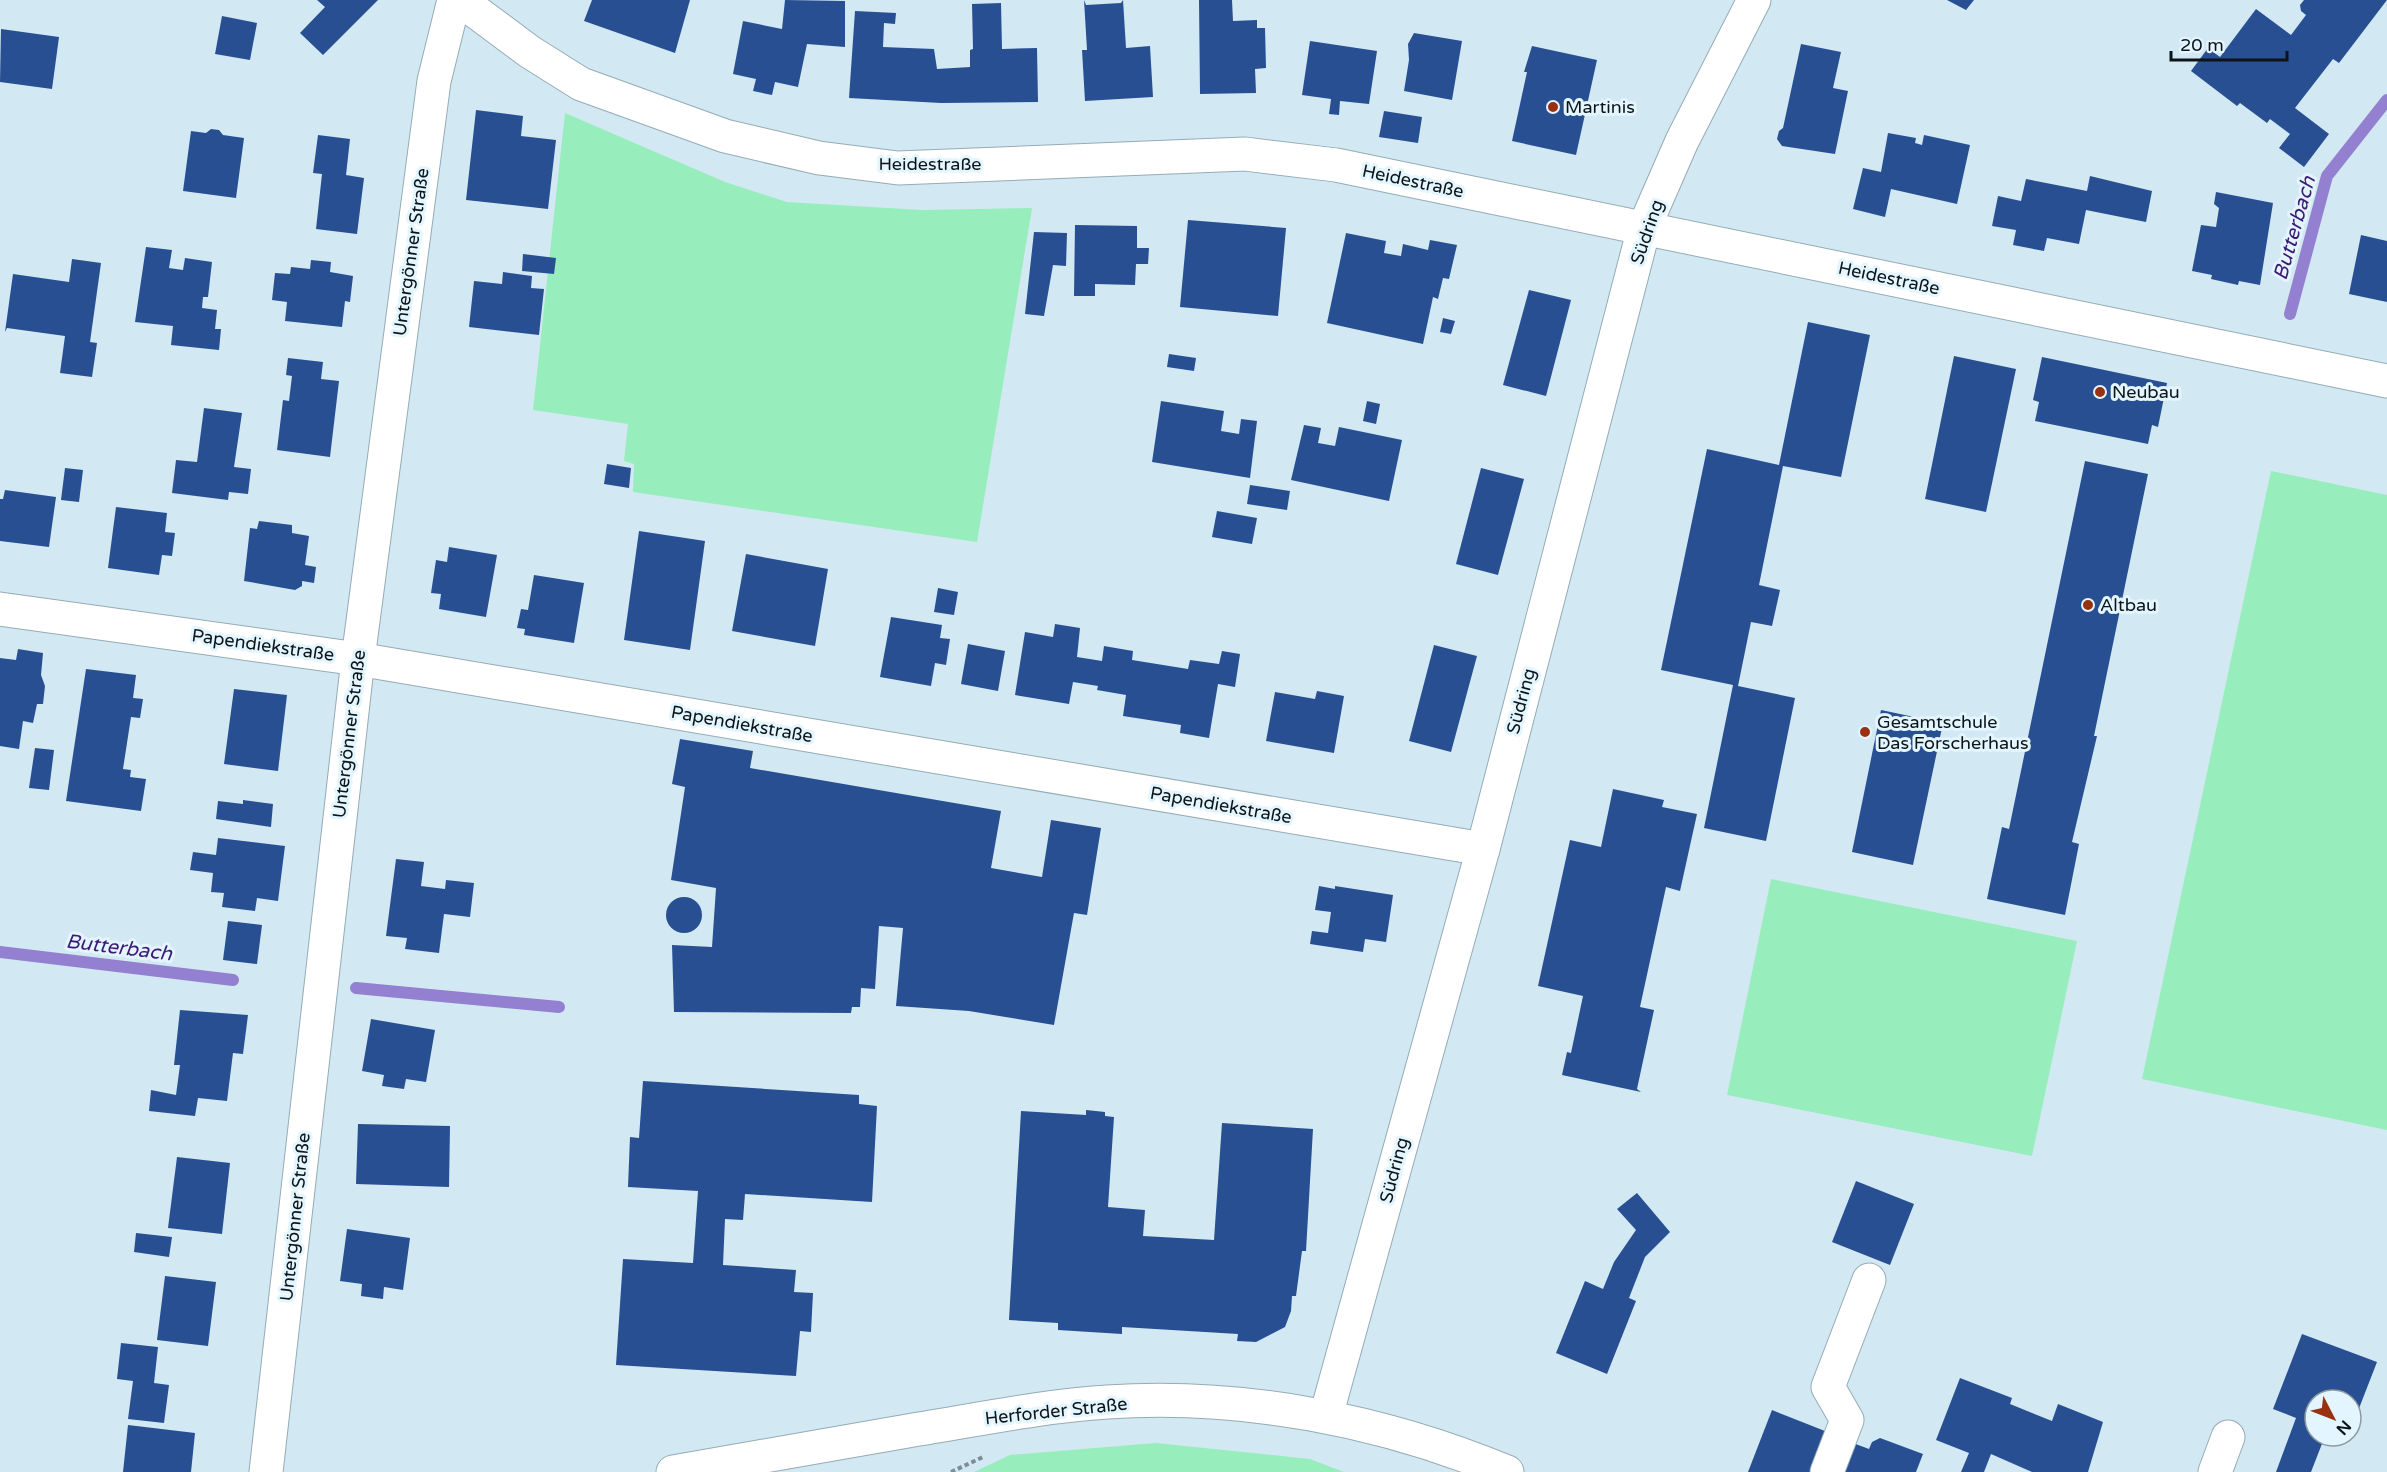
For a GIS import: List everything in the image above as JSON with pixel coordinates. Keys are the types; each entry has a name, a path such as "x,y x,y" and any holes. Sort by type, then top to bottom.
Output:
{"street":[{"name":"Untergönner Straße","path":"266,1472 358,659 434,81 454,0"},
{"name":"Heidestraße","path":"459,0 530,52 581,84 725,136 819,158 898,168 1245,154 1336,165 2387,381"},
{"name":"Südring","path":"1326,1416 1483,849 1644,228 1682,141 1754,0"},
{"name":"Papendiekstraße","path":"0,609 358,659 1483,849"},
{"path":"1827,1472 1847,1420 1828,1387 1869,1280"},
{"name":"Herforder Straße","path":"673,1472 1017,1413 1108,1402 1245,1405 1326,1416 1419,1440 1507,1472"},
{"path":"2215,1472 2228,1437"}],"green space":[{"path":"565,113 725,182 787,202 922,210 1032,208 977,542 633,492 634,464 624,461 628,424 533,410"},
{"path":"2271,471 2387,495 2387,1130 2142,1079"},
{"path":"1771,879 2077,941 2032,1156 1727,1095"},
{"path":"1156,1443 1310,1459 1344,1472 974,1472 1010,1455"}],"building":[{"path":"317,0 378,0 323,55 300,33 325,7"},
{"path":"592,0 690,0 675,53 584,21"},
{"path":"785,0 845,1 845,47 807,44 798,87 775,82 772,95 753,91 756,79 733,74 743,21 782,29"},
{"path":"1084,0 1086,5 1121,3 1123,0 1126,48 1150,46 1153,97 1085,101 1082,50 1087,50"},
{"path":"1199,0 1232,0 1233,21 1257,20 1257,28 1265,28 1266,68 1255,69 1256,93 1200,94"},
{"path":"1947,0 1974,0 1966,10"},
{"path":"2304,0 2387,0 2339,63 2333,59 2295,108 2329,134 2304,167 2279,148 2290,134 2270,119 2267,123 2240,103 2237,106 2191,71 2208,48 2220,57 2256,9 2291,35 2306,15 2301,11 2300,5"},
{"path":"1001,3 1002,49 1037,48 1038,102 941,103 849,98 855,11 896,13 895,24 884,23 883,47 934,49 937,69 970,67 970,50 973,49 972,4"},
{"path":"222,16 257,23 250,60 215,54"},
{"path":"1,29 59,37 52,89 0,82"},
{"path":"1414,33 1462,41 1452,100 1404,91 1409,60 1408,44"},
{"path":"1310,41 1377,51 1369,104 1340,101 1339,115 1329,114 1331,99 1302,95"},
{"path":"1801,44 1841,52 1833,88 1848,91 1835,154 1782,146 1777,139 1779,131 1783,128"},
{"name":"Martinis","path":"1532,46 1597,60 1576,155 1512,141 1527,72 1524,72"},
{"path":"476,110 523,116 521,136 556,140 548,209 466,200"},
{"path":"1384,111 1422,117 1418,143 1379,137"},
{"path":"211,129 219,130 223,135 244,138 236,198 183,191 191,131 206,133"},
{"path":"1888,133 1916,138 1915,143 1922,145 1924,135 1970,145 1957,204 1891,189 1885,217 1853,209 1863,168 1881,172"},
{"path":"318,135 350,139 346,175 364,178 357,234 316,229 322,174 313,173"},
{"path":"2090,176 2152,191 2146,222 2086,210 2079,244 2047,238 2044,251 2013,245 2016,230 1992,226 1998,196 2021,201 2026,179 2087,191"},
{"path":"2216,192 2273,203 2260,285 2239,281 2238,285 2211,279 2212,275 2192,271 2201,225 2216,227 2219,208 2214,204"},
{"path":"1188,220 1286,228 1278,316 1180,307"},
{"path":"1075,225 1137,226 1137,248 1149,248 1148,264 1136,264 1135,285 1095,284 1095,296 1074,296"},
{"path":"1034,232 1067,233 1066,266 1053,265 1044,316 1025,314"},
{"path":"1346,233 1386,241 1384,253 1401,256 1403,244 1428,250 1430,240 1457,245 1449,279 1443,278 1438,299 1433,297 1423,344 1327,323"},
{"path":"2361,235 2387,241 2387,302 2349,294"},
{"path":"146,247 172,250 169,268 183,270 185,258 212,262 208,297 203,297 202,308 217,310 215,329 221,329 219,350 171,345 173,326 135,322"},
{"path":"523,254 556,258 554,274 522,271"},
{"path":"72,259 101,263 90,342 97,343 92,377 60,373 65,336 7,328 5,332 13,274 69,282"},
{"path":"311,260 331,262 330,272 353,276 350,302 345,301 342,327 285,321 287,302 272,300 275,273 290,274 291,267 310,269"},
{"path":"503,272 532,276 531,288 544,289 539,335 469,327 474,281 502,284"},
{"path":"1529,290 1571,300 1546,396 1503,385"},
{"path":"1443,318 1455,321 1451,334 1440,332"},
{"path":"1808,322 1870,335 1841,477 1783,466 1759,585 1780,590 1772,626 1751,622 1738,686 1795,698 1766,841 1704,828 1733,685 1661,670 1707,449 1779,465"},
{"path":"1169,354 1196,358 1194,371 1167,367"},
{"path":"1954,356 2016,369 1986,512 1925,499"},
{"name":"Neubau","path":"2042,357 2167,383 2158,427 2152,425 2148,444 2035,421 2039,402 2033,400"},
{"path":"288,358 323,362 321,379 339,381 330,457 277,450 283,400 289,401 292,376 286,375"},
{"path":"1161,401 1224,411 1221,431 1239,434 1241,419 1257,421 1250,478 1152,462"},
{"path":"1367,401 1380,404 1376,424 1363,421"},
{"path":"204,408 242,413 234,467 251,469 248,494 229,492 228,500 172,493 176,460 197,462"},
{"path":"1304,425 1321,428 1318,443 1335,446 1339,427 1402,440 1389,501 1291,480"},
{"name":"Altbau","path":"2085,461 2148,474 2094,736 2097,736 2072,842 2079,844 2065,915 1987,899 2002,827 2009,829"},
{"path":"607,464 631,468 629,488 604,484"},
{"path":"65,468 83,470 79,502 61,500"},
{"path":"1481,468 1524,479 1498,575 1456,564"},
{"path":"1250,485 1290,491 1287,510 1247,504"},
{"path":"5,490 56,497 49,547 0,541 0,499 3,499"},
{"path":"116,507 167,513 165,532 175,533 172,556 162,555 159,575 108,568"},
{"path":"1217,511 1257,518 1252,544 1212,537"},
{"path":"259,521 292,525 292,533 309,536 305,565 316,567 314,583 302,581 302,586 295,590 244,581 250,528 257,529"},
{"path":"639,531 705,541 690,650 624,640"},
{"path":"449,547 497,555 486,617 439,609 441,594 431,593 436,560 447,562"},
{"path":"746,554 828,569 815,646 732,631"},
{"path":"534,575 584,583 574,643 524,635 525,629 517,628 521,609 528,610"},
{"path":"938,588 958,592 954,615 934,612"},
{"path":"891,617 942,625 940,638 950,639 946,665 935,663 931,686 880,677"},
{"path":"1055,624 1080,628 1077,657 1102,661 1104,646 1133,651 1132,660 1188,669 1190,660 1219,664 1222,651 1240,654 1235,687 1218,684 1209,738 1180,733 1181,725 1123,716 1126,695 1097,690 1098,686 1073,682 1069,704 1015,695 1025,632 1053,637"},
{"path":"968,644 1005,651 998,691 961,684"},
{"path":"1434,645 1477,656 1451,752 1409,741"},
{"path":"18,649 43,653 41,675 45,686 43,704 37,704 33,723 23,721 19,749 0,746 0,658 16,660"},
{"path":"86,669 136,675 133,698 143,699 140,718 131,717 123,769 131,770 130,777 146,779 141,811 66,801"},
{"path":"234,689 287,695 278,771 224,764"},
{"path":"1317,691 1344,696 1334,753 1266,741 1275,692 1315,699"},
{"path":"1881,710 1943,723 1913,865 1852,852"},
{"path":"680,739 753,751 750,768 1001,811 991,868 1042,877 1051,820 1101,828 1087,915 1074,913 1054,1025 969,1011 896,1006 903,928 879,926 875,989 861,988 860,1007 852,1007 851,1013 674,1012 672,945 712,947 716,888 671,880 685,787 672,784"},
{"path":"35,748 54,750 49,790 29,788"},
{"path":"1613,789 1664,800 1662,807 1697,814 1680,891 1666,887 1640,1007 1654,1010 1637,1089 1641,1092 1562,1075 1567,1052 1571,1053 1583,996 1538,986 1570,840 1601,847"},
{"path":"243,800 273,804 271,827 216,819 218,801 243,804"},
{"path":"218,838 285,846 278,901 257,898 255,911 222,907 224,893 211,892 213,873 190,870 193,852 216,855"},
{"path":"396,859 424,862 421,886 445,889 446,880 474,883 470,917 444,914 439,953 405,949 407,938 386,936"},
{"path":"1319,886 1335,889 1335,886 1393,895 1386,942 1365,939 1363,952 1310,944 1312,931 1328,933 1331,912 1315,910"},
{"path":"684,897 697,902 702,915 697,928 684,933 671,928 666,915 671,902"},
{"path":"228,921 262,925 257,964 223,960"},
{"path":"180,1010 248,1015 243,1054 233,1053 227,1101 198,1098 195,1116 149,1111 151,1090 176,1095 180,1065 174,1065"},
{"path":"371,1019 435,1030 426,1082 406,1079 404,1089 382,1086 384,1075 362,1071"},
{"path":"643,1081 859,1095 859,1104 877,1106 872,1202 745,1194 743,1220 725,1219 723,1265 796,1270 794,1292 813,1293 811,1332 800,1331 796,1376 616,1365 623,1259 693,1263 698,1191 628,1187 630,1137 639,1138"},
{"path":"1086,1110 1105,1112 1105,1116 1114,1117 1108,1207 1145,1210 1143,1236 1214,1240 1222,1123 1313,1129 1306,1251 1302,1251 1296,1296 1292,1296 1291,1311 1285,1327 1256,1342 1237,1341 1238,1334 1122,1327 1122,1334 1058,1330 1058,1323 1009,1320 1021,1111 1086,1115"},
{"path":"358,1124 450,1126 449,1187 356,1184"},
{"path":"177,1157 230,1163 222,1234 168,1228"},
{"path":"1856,1181 1914,1204 1890,1265 1832,1242"},
{"path":"1637,1193 1670,1232 1645,1257 1629,1298 1636,1301 1607,1374 1556,1353 1585,1281 1603,1289 1614,1262 1636,1230 1617,1209"},
{"path":"347,1229 410,1238 403,1290 384,1287 383,1299 361,1296 362,1284 340,1281"},
{"path":"136,1233 172,1237 169,1257 134,1252"},
{"path":"165,1276 216,1282 208,1346 157,1340"},
{"path":"2302,1334 2377,1362 2363,1398 2363,1388 2303,1388 2303,1448 2320,1448 2311,1472 2276,1472 2296,1418 2273,1409"},
{"path":"121,1343 158,1347 154,1383 169,1385 164,1423 128,1419 133,1381 117,1379"},
{"path":"1960,1378 2012,1398 2010,1404 2052,1421 2058,1404 2103,1422 2088,1472 2032,1472 1991,1454 1984,1472 1961,1472 1969,1453 1936,1440"},
{"path":"1772,1410 1830,1433 1814,1472 1748,1472"},
{"path":"128,1425 195,1433 191,1472 123,1472"},
{"path":"1880,1438 1923,1454 1916,1472 1841,1472 1853,1443 1869,1449 1872,1442"}],"waterway":[{"name":"Butterbach","path":"2290,314 2327,176 2387,100"},
{"name":"Butterbach","path":"0,952 233,980"},
{"name":"Butterbach","path":"356,988 559,1007"}],"place":[{"name":"Martinis","path":"1553,107"},
{"name":"Neubau","path":"2100,392"},
{"name":"Altbau","path":"2088,605"},
{"name":"Gesamtschule Das Forscherhaus","path":"1865,732"}]}
